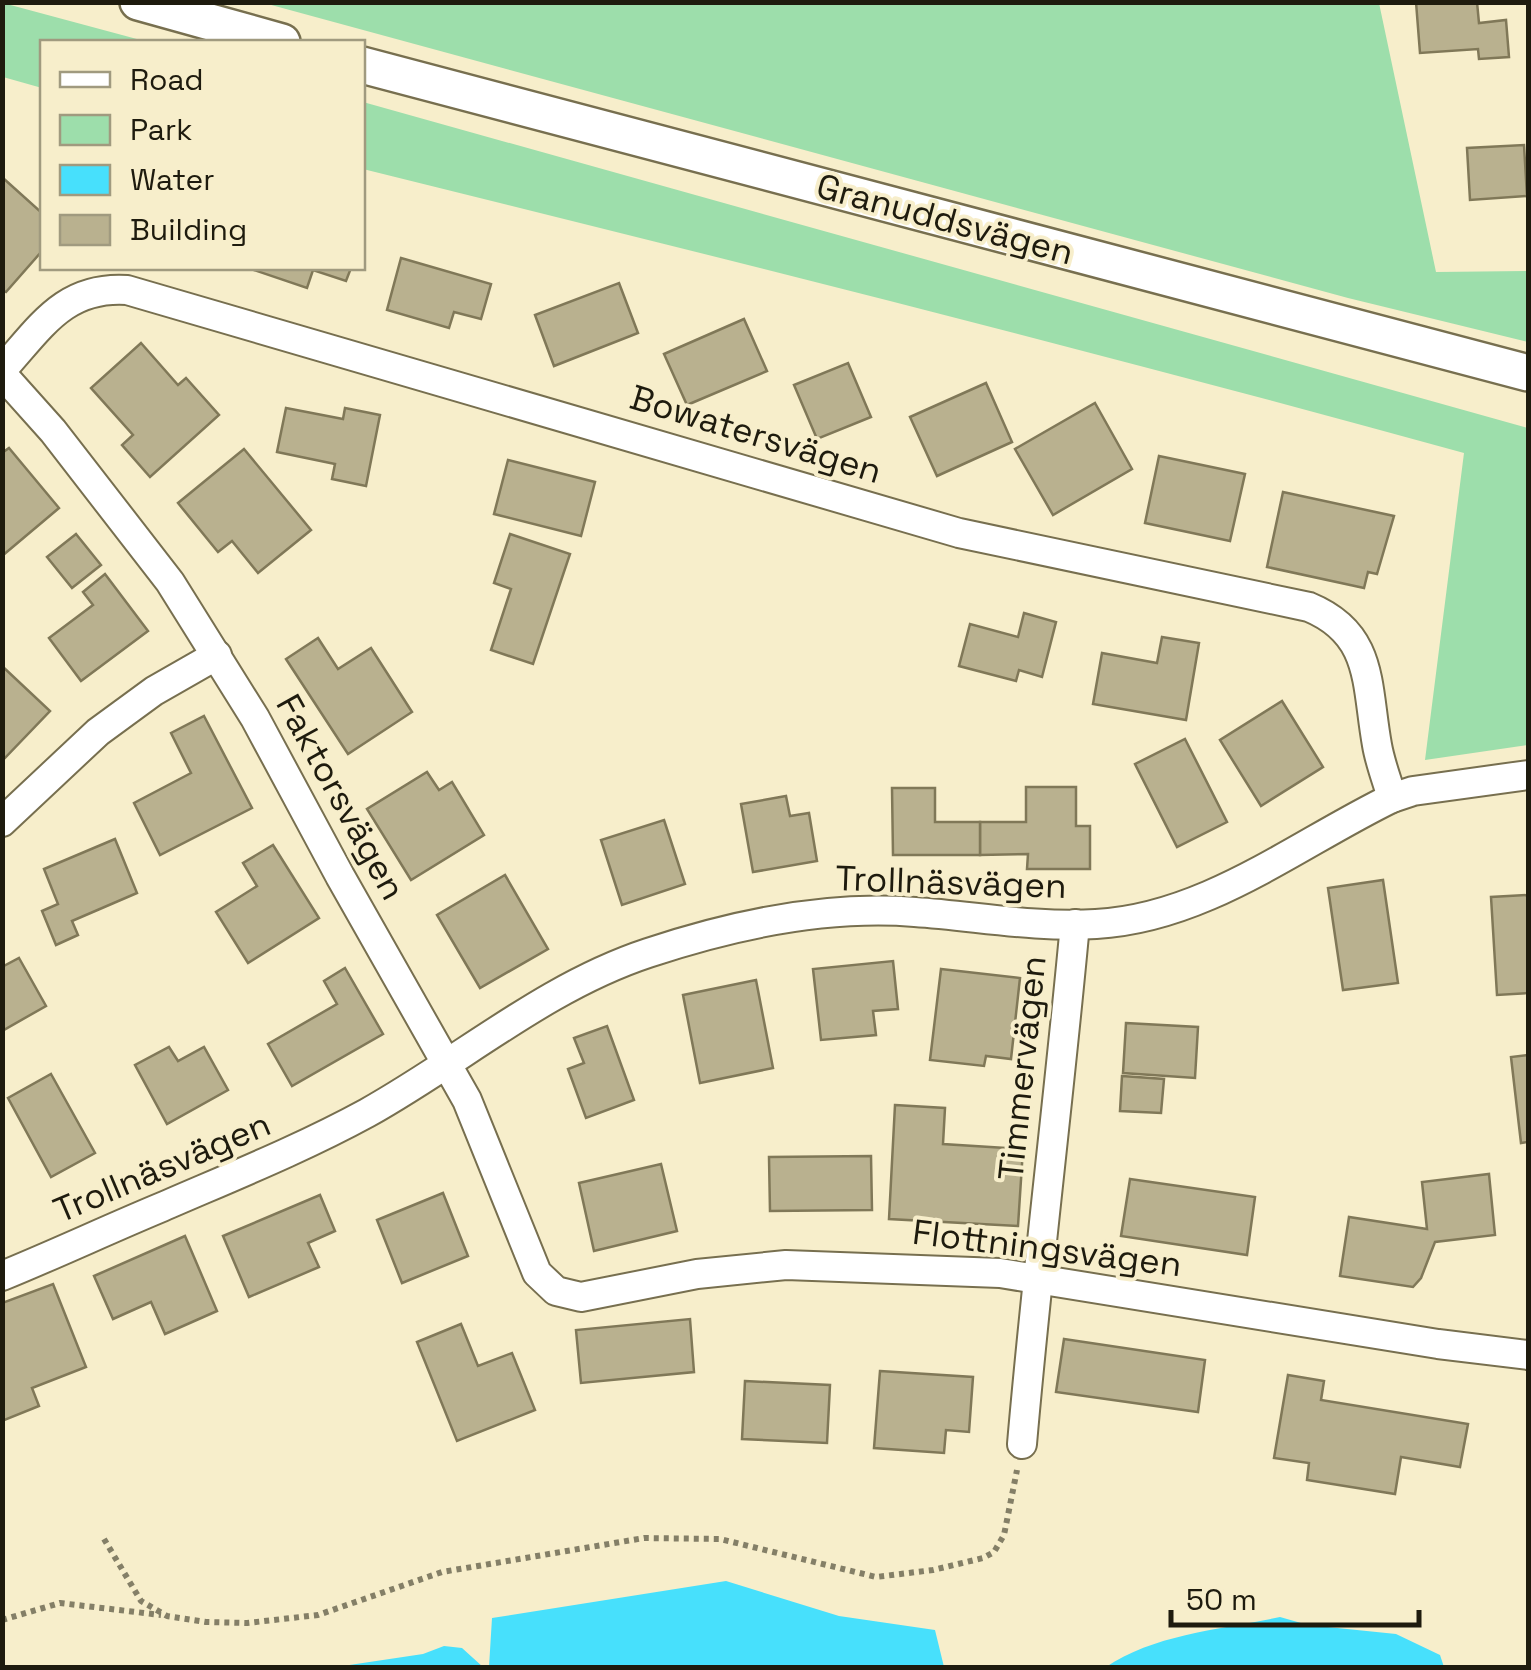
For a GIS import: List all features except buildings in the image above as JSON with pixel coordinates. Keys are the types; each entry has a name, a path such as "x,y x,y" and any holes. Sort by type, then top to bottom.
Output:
{"street":[{"path":"138,2 275,40"},
{"name":"Granuddsvägen","path":"365,65 1528,373"},
{"name":"Bowatersvägen","path":"2,372 44,323 74,299 101,288 127,290 959,532 1047,554 1309,607 1338,622 1358,647 1366,668 1378,749 1392,798"},
{"name":"Faktorsvägen","path":"2,372 158,567 255,718 468,1100 538,1273 556,1291"},
{"path":"2,822 98,732 154,692 217,655"},
{"name":"Trollnäsvägen","path":"2,1276 280,1158 449,1065 502,1025 600,972 646,953 818,914 877,910 1098,924 1198,899 1268,867 1392,798 1413,791 1528,775"},
{"name":"Timmervägen","path":"1022,1444 1074,924"},
{"name":"Flottningsvägen","path":"556,1291 581,1297 696,1274 786,1265 919,1268 1036,1278 1438,1344 1528,1355"}],"path":[{"path":"2,1620 60,1603 206,1622 247,1623 318,1616 457,1568 644,1538 720,1538 876,1577 932,1570 994,1552 1004,1536 1022,1444"},
{"path":"104,1539 141,1601 167,1616"}],"green space":[{"path":"2,3 141,40 40,40 40,87 3,77"},
{"path":"264,3 1379,3 1436,272 1528,271 1528,342 1348,298"},
{"path":"365,103 1528,428 1528,745 1425,760 1464,453 914,307 365,170"}],"water":[{"path":"726,1581 839,1616 935,1630 944,1667 489,1667 492,1618"},
{"path":"1280,1617 1308,1625 1396,1634 1440,1655 1444,1667 1106,1667 1167,1640"},
{"path":"444,1646 462,1648 483,1667 336,1667 423,1654"}]}
